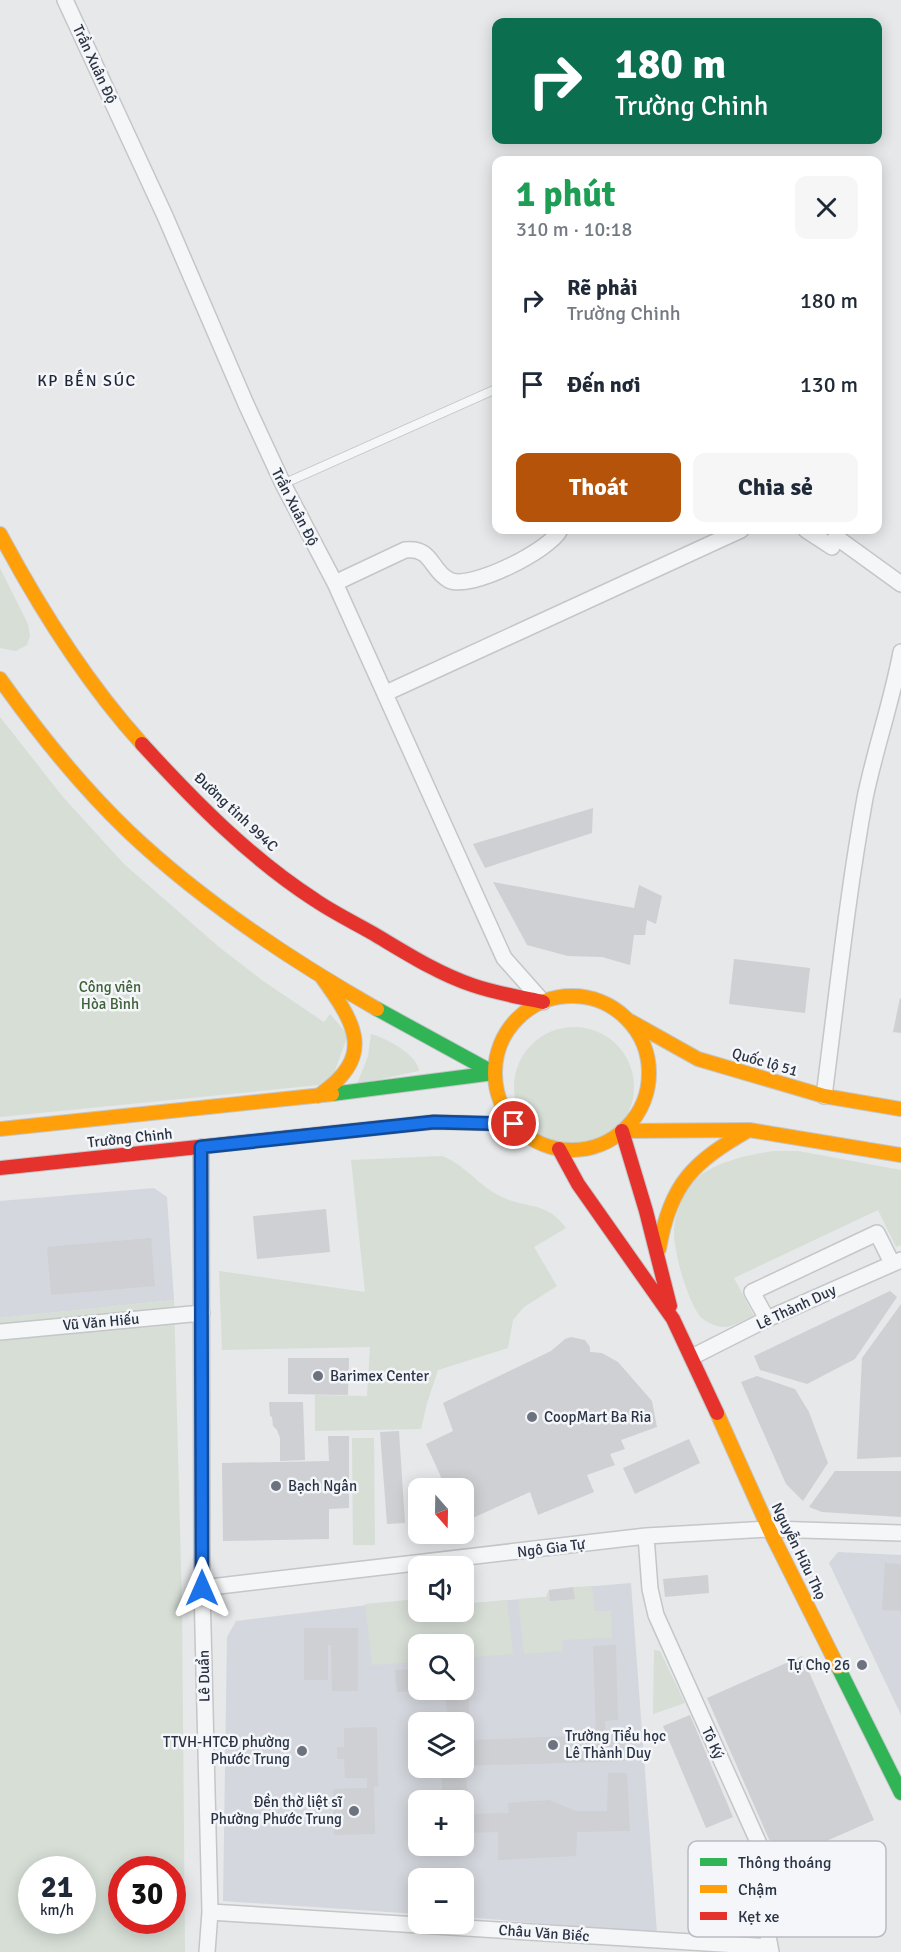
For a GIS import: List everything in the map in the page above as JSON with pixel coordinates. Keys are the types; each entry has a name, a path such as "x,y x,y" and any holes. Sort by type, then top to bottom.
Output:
{"main road":[{"name":"Đường tỉnh 994C","path":"0,534 43,610 95,686 180,784 261,859 315,900 415,959 465,983 543,1002"},
{"path":"0,679 45,740 124,828 178,876 260,937 321,976 494,1073"},
{"path":"318,1096 339,1081 354,1059 356,1036 350,1017 321,976"},
{"path":"579,996 598,1000 614,1008 628,1020 645,1047 649,1077 641,1107 622,1131 608,1141 592,1147 576,1150 559,1149 527,1136 514,1124 497,1091 494,1073 497,1055 504,1038 514,1023 527,1011 543,1002 561,997 579,996"},
{"name":"Quốc lộ 51","path":"628,1020 698,1059 824,1096 901,1110"},
{"name":"Trường Chinh","path":"0,1129 318,1096 494,1073"},
{"name":"Trường Chinh","path":"0,1168 434,1122 514,1124"},
{"path":"622,1131 749,1130 901,1155"},
{"path":"658,1259 662,1227 669,1203 684,1178 707,1155 749,1130"},
{"name":"Nguyễn Hữu Thọ","path":"622,1131 673,1319"},
{"name":"Nguyễn Hữu Thọ","path":"559,1149 578,1184 673,1319 769,1529 901,1793"}],"street":[{"name":"Trần Xuân Độ","path":"65,0 155,194 246,404 283,484 335,583 504,958 543,1002"},
{"path":"335,583 405,550 416,549 425,553 447,579 465,582 478,579 534,553 556,534"},
{"path":"386,693 732,534"},
{"path":"815,534 834,542 901,584"},
{"path":"824,1096 849,898 865,799 901,652"},
{"name":"Lê Duẩn","path":"201,1147 202,1588 210,1912 207,1952"},
{"path":"767,1319 752,1292 877,1233 896,1262"},
{"name":"Lê Thành Duy","path":"692,1357 767,1319 896,1262"},
{"name":"Vũ Văn Hiếu","path":"0,1332 201,1313"},
{"name":"Ngô Gia Tự","path":"202,1588 646,1536 769,1529 901,1533"},
{"name":"Tô Ký","path":"646,1536 650,1589 656,1615 758,1841"},
{"name":"Châu Văn Biếc","path":"210,1912 770,1950"}],"lane":[{"path":"283,484 492,391"}],"shaded area":[{"path":"154,1188 167,1197 174,1300 0,1318 0,1201"},
{"path":"838,1552 901,1555 901,1715 829,1563"},
{"name":"Trường Tiểu học Lê Thành Duy","path":"631,1583 657,1933 474,1918 474,1868 408,1868 408,1913 223,1901 227,1637 236,1621 408,1600 408,1622 474,1622 474,1603 546,1597 549,1590"}],"green space":[{"path":"0,568 28,624 30,636 27,645 16,651 0,648"},
{"name":"Công viên Hòa Bình","path":"0,717 63,797 124,864 219,947 263,981 324,1022 330,1014 348,1035 330,1084 0,1117"},
{"path":"574,1027 597,1032 616,1045 629,1064 634,1087 629,1110 616,1129 597,1142 574,1147 551,1142 532,1129 519,1110 514,1087 519,1064 532,1045 551,1032"},
{"path":"371,1034 393,1043 407,1053 419,1071 357,1084 368,1056"},
{"path":"775,1151 798,1151 901,1170 901,1245 896,1247 878,1210 734,1278 754,1316 728,1327 714,1325 699,1315 682,1275 674,1232 680,1205 686,1192 702,1174 721,1164 743,1157"},
{"path":"442,1156 458,1164 500,1196 543,1209 551,1213 566,1228 534,1247 557,1286 524,1307 513,1320 508,1348 438,1370 421,1429 315,1431 315,1395 367,1396 370,1347 222,1350 219,1271 365,1292 351,1160"},
{"path":"174,1300 182,1606 184,1856 108,1856 108,1934 185,1934 185,1952 0,1952 0,1318"},
{"path":"352,1438 374,1438 375,1545 353,1545"},
{"path":"592,1586 595,1611 611,1611 612,1638 562,1640 563,1651 524,1654 518,1599 546,1597 549,1590 550,1601 574,1599 573,1587"},
{"path":"408,1600 408,1622 474,1622 474,1603 507,1600 513,1654 474,1657 474,1634 408,1634 408,1663 372,1665 365,1604"},
{"path":"654,1650 660,1651 685,1703 653,1714"}],"building":[{"path":"593,808 592,833 485,868 473,844"},
{"path":"493,882 634,908 639,885 662,896 656,924 647,920 645,935 634,935 630,965 602,957 568,956 527,945"},
{"path":"734,959 810,968 805,1013 729,1004"},
{"path":"901,999 901,1033 893,1032"},
{"path":"326,1209 330,1252 257,1259 253,1216"},
{"path":"151,1238 155,1286 51,1295 47,1247"},
{"path":"890,1291 897,1297 855,1359 807,1384 760,1370 754,1356"},
{"path":"901,1304 901,1457 857,1459 862,1358"},
{"name":"CoopMart Ba Ria","path":"571,1337 585,1340 590,1347 590,1352 602,1353 618,1362 652,1401 657,1427 621,1440 625,1449 610,1454 615,1465 587,1475 594,1492 538,1515 530,1492 474,1517 474,1478 441,1478 426,1444 453,1431 443,1403 551,1351 565,1339"},
{"name":"Barimex Center","path":"288,1358 349,1358 348,1395 288,1394"},
{"path":"757,1376 795,1389 809,1412 828,1463 803,1501 786,1484 741,1382"},
{"path":"269,1402 303,1402 305,1460 280,1461 280,1438 273,1426"},
{"path":"399,1431 405,1523 387,1524 380,1432"},
{"name":"Bạch Ngân","path":"328,1436 349,1436 349,1508 329,1509 329,1539 223,1541 222,1463 329,1461"},
{"path":"689,1439 700,1463 635,1494 623,1468"},
{"path":"835,1471 901,1471 901,1517 822,1512 809,1507"},
{"path":"885,1563 901,1564 901,1611 882,1610"},
{"path":"708,1575 709,1593 665,1597 663,1579"},
{"path":"573,1587 575,1599 550,1601 549,1590"},
{"path":"304,1628 358,1628 358,1691 332,1691 331,1645 328,1645 328,1680 304,1680"},
{"path":"616,1645 618,1720 605,1721 606,1735 624,1734 625,1761 474,1766 474,1740 596,1735 593,1646"},
{"path":"802,1656 874,1820 826,1841 770,1841 707,1698"},
{"path":"408,1669 408,1691 397,1692 395,1670"},
{"path":"446,1700 469,1700 469,1712 447,1712"},
{"path":"690,1715 733,1817 706,1828 663,1726"},
{"path":"377,1727 378,1787 374,1787 375,1834 334,1835 333,1789 367,1788 367,1778 345,1778 344,1759 337,1759 337,1747 344,1747 344,1728"},
{"path":"608,1773 627,1773 630,1831 577,1832 576,1856 498,1860 498,1832 474,1833 474,1814 509,1813 508,1803 549,1800 576,1811 607,1811"},
{"path":"441,1778 466,1778 467,1790 442,1790"}],"traffic: fast":[{"path":"377,1009 494,1073"},
{"path":"332,1094 494,1073"},
{"path":"838,1667 901,1793"}],"traffic: slow":[{"path":"0,534 31,590 65,644 101,695 142,744"},
{"path":"0,679 77,778 157,858 248,928 377,1009"},
{"path":"318,1096 348,1067 354,1053 351,1024 321,976"},
{"path":"572,996 601,1002 615,1009 626,1019 636,1030 643,1044 649,1073 643,1102 636,1116 626,1127 615,1137 601,1144 572,1150 543,1144 529,1137 518,1127 508,1116 501,1102 495,1073 501,1044 508,1030 518,1019 529,1009 543,1002 572,996"},
{"path":"630,1021 698,1059 824,1096 901,1109"},
{"path":"0,1129 332,1094"},
{"path":"659,1249 670,1207 687,1177 713,1153 749,1130"},
{"path":"622,1131 749,1130 901,1155"},
{"path":"717,1413 769,1529 838,1667"}],"traffic: jam":[{"path":"142,744 182,787 245,847 291,884 322,905 446,975 489,990 543,1002"},
{"path":"0,1168 434,1122 514,1124"},
{"path":"622,1131 646,1211 670,1306"},
{"path":"559,1149 578,1184 673,1319 717,1413"}],"place":[{"name":"Barimex Center","path":"318,1376"},
{"name":"CoopMart Ba Ria","path":"532,1417"},
{"name":"Bạch Ngân","path":"276,1486"},
{"name":"Tự Chọ 26","path":"862,1665"},
{"name":"Trường Tiểu học Lê Thành Duy","path":"553,1745"},
{"name":"TTVH-HTCĐ phường Phước Trung","path":"302,1751"},
{"name":"Đền thờ liệt sĩ Phường Phước Trung","path":"354,1811"}],"district":[{"name":"KP BẾN SÚC","path":"87,380"}],"route":[{"path":"202,1588 201,1147 434,1122 514,1124"}]}
